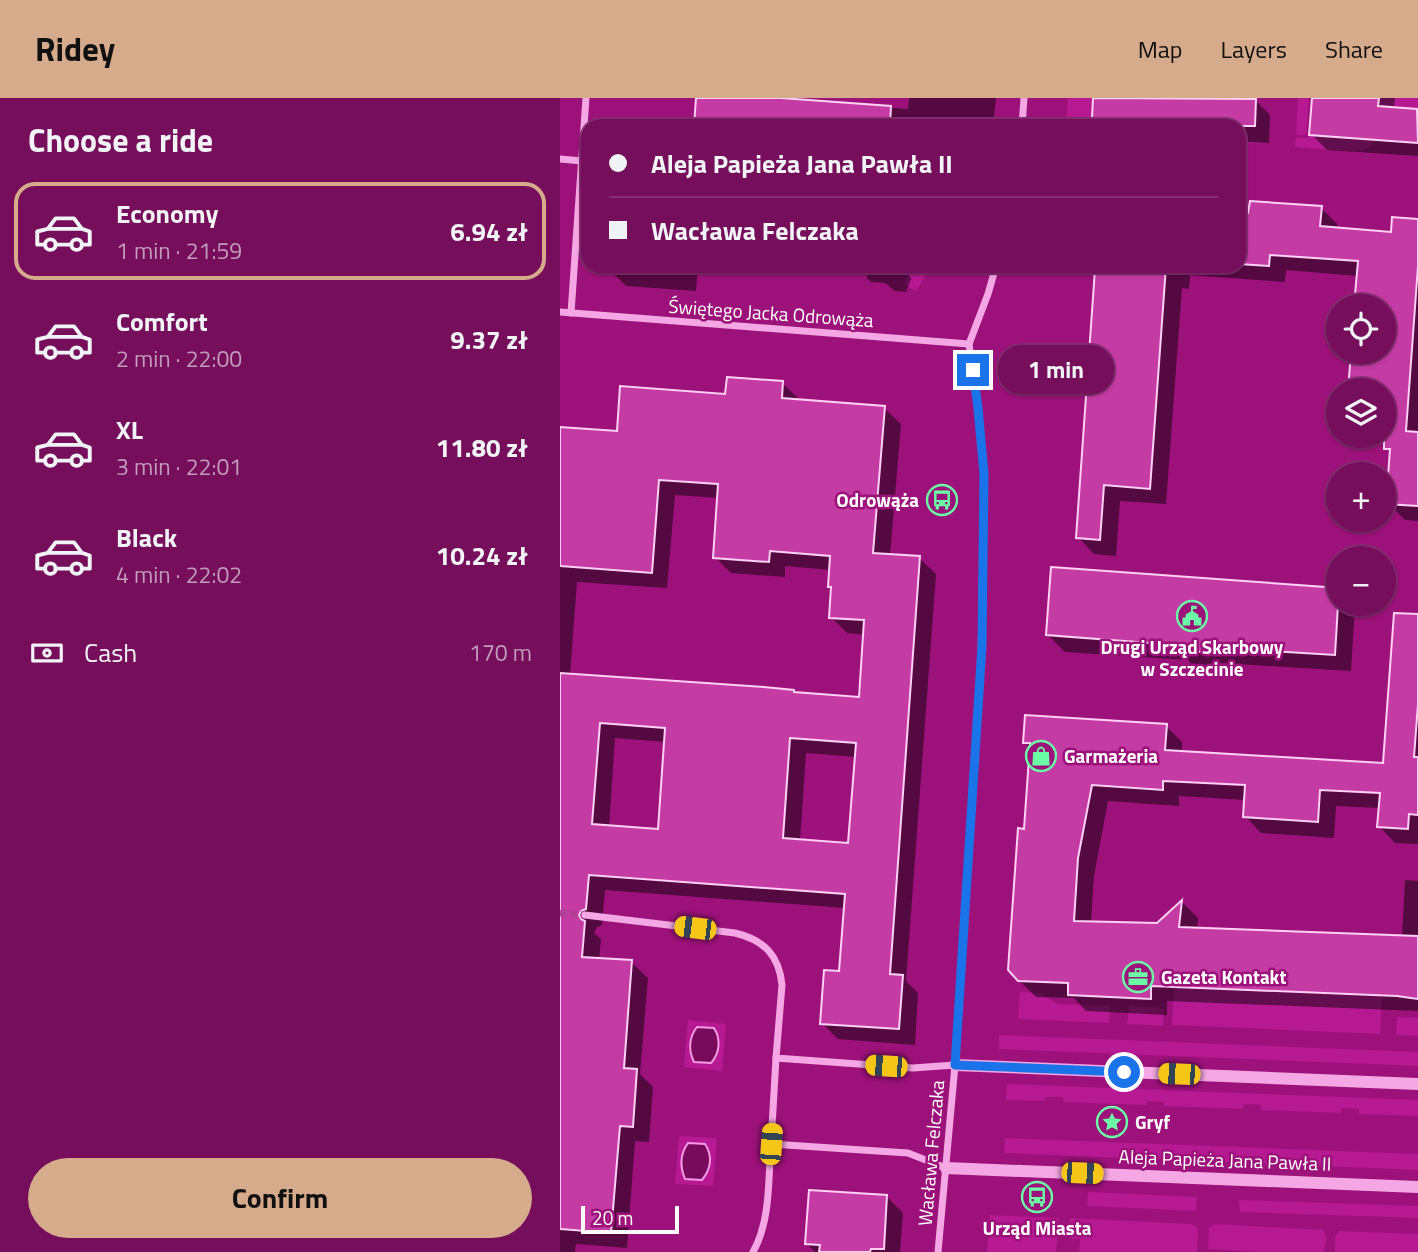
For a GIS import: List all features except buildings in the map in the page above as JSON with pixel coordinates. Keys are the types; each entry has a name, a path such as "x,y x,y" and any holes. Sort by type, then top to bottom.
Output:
{"street":[{"path":"585,119 586,98"},
{"path":"1022,119 1024,98"},
{"path":"560,159 581,161"},
{"path":"571,313 581,175"},
{"name":"Wacława Felczaka","path":"938,1252 955,1065 982,646 984,474 969,344 994,273"},
{"name":"Świętego Jacka Odrowąża","path":"560,312 969,344"},
{"path":"585,915 746,935 760,943 777,963 782,985 765,1220 753,1252"},
{"path":"776,1058 913,1068 955,1065 1418,1084"},
{"path":"771,1144 908,1153 946,1168"},
{"name":"Aleja Papieża Jana Pawła II","path":"946,1168 1418,1187"}],"shaded area":[{"path":"1068,98 1097,98 1096,119 1066,119"},
{"path":"1298,98 1309,98 1306,135 1296,135"},
{"path":"1379,98 1418,98 1418,117 1376,140"},
{"path":"1309,135 1376,140 1365,150 1295,147 1296,138 1308,138"},
{"path":"926,273 917,291 904,285 908,274"},
{"path":"1174,987 1382,996 1380,1034 1172,1025"},
{"path":"1020,992 1039,993 1058,1004 1110,1006 1109,1023 1018,1019"},
{"path":"1129,1006 1164,1008 1163,1026 1127,1024"},
{"path":"1397,1017 1418,1018 1418,1036 1396,1035"},
{"path":"688,1020 726,1024 722,1071 684,1067"},
{"path":"697,1027 714,1028 716,1032 718,1050 711,1063 694,1062 692,1057 691,1039"},
{"path":"999,1035 1418,1052 1418,1066 999,1049"},
{"path":"1007,1084 1418,1100 1418,1116 1359,1114 1359,1109 1342,1108 1341,1113 1261,1110 1261,1105 1244,1104 1243,1109 1164,1106 1164,1102 1147,1101 1146,1105 1063,1102 1063,1097 1046,1097 1045,1101 1006,1100"},
{"path":"679,1136 717,1138 713,1186 675,1184"},
{"path":"1005,1138 1418,1154 1418,1170 1004,1153"},
{"path":"688,1143 705,1144 708,1149 710,1162 702,1180 685,1179 682,1161"},
{"path":"1088,1192 1197,1197 1196,1211 1087,1206"},
{"path":"1239,1200 1418,1206 1418,1218 1240,1212"},
{"path":"990,1215 1059,1218 1056,1252 987,1252"},
{"path":"1070,1218 1191,1224 1197,1227 1198,1231 1197,1252 1079,1252 1080,1239 1069,1238"},
{"path":"1216,1224 1323,1230 1326,1236 1324,1252 1208,1249 1209,1227"},
{"path":"1339,1231 1418,1234 1418,1252 1335,1252 1335,1237"}],"tunnel":[{"path":"560,913 585,915"}],"place":[{"name":"Odrowąża","path":"942,500"},
{"name":"Drugi Urząd Skarbowy w Szczecinie","path":"1192,616"},
{"name":"Garmażeria","path":"1041,756"},
{"name":"Gazeta Kontakt","path":"1138,977"},
{"name":"Gryf","path":"1112,1122"},
{"name":"Urząd Miasta","path":"1037,1197"}],"route":[{"path":"973,370 984,474 982,646 955,1065 1124,1072"}]}
